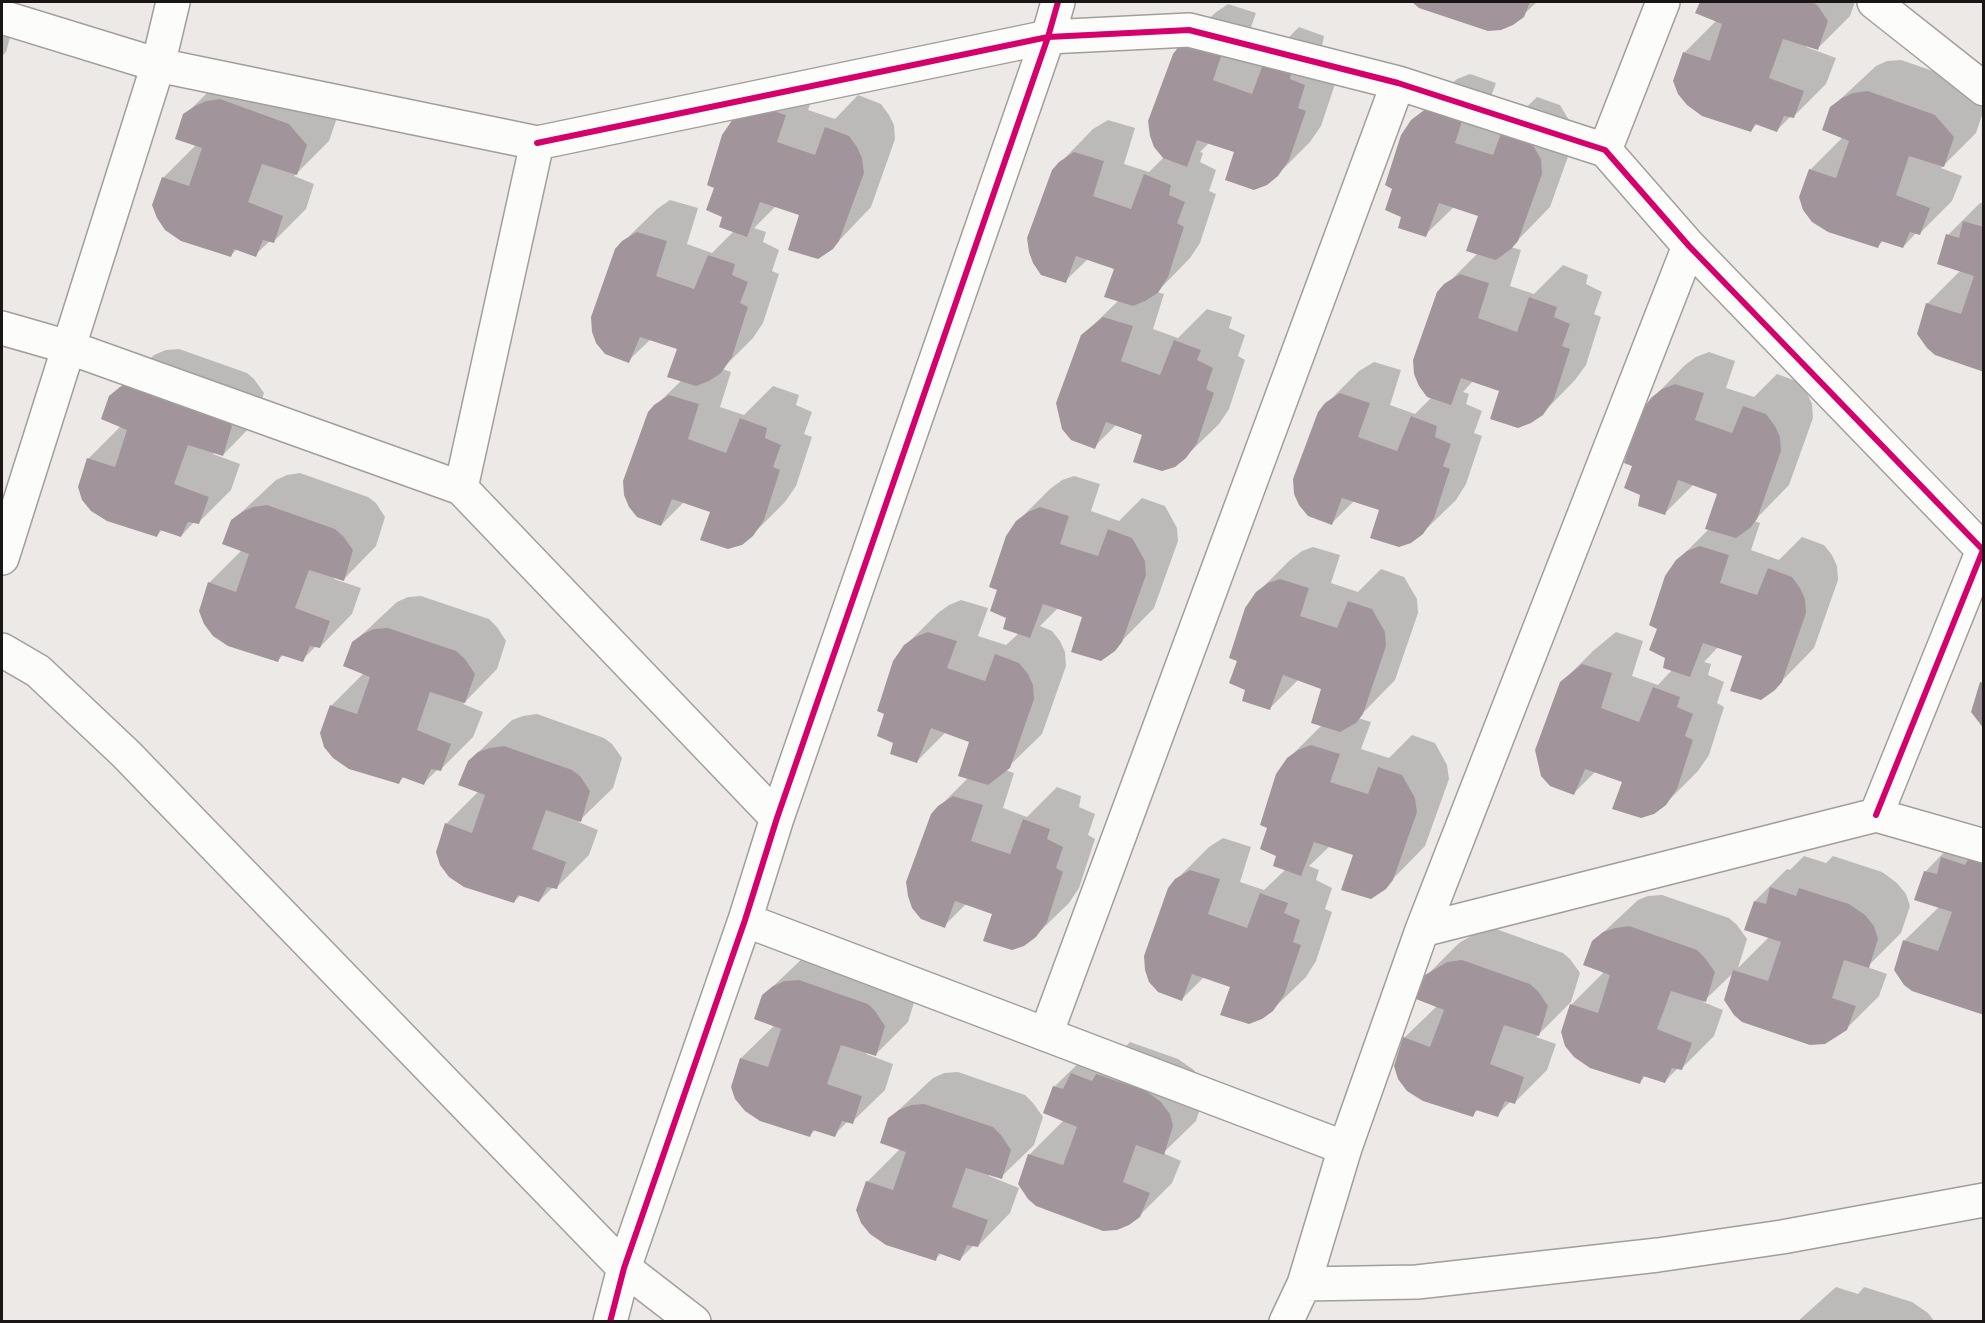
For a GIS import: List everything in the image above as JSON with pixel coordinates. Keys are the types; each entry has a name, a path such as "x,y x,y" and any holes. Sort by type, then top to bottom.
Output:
{"street":[{"path":"2,558 158,65 173,2"},
{"path":"610,1322 624,1268 745,920 777,818 1048,37 1058,2"},
{"path":"1605,150 1664,2"},
{"path":"1874,2 1983,89"},
{"path":"2,17 158,65 537,143 1048,37 1189,30 1398,82 1605,150 1689,246 1983,550 1876,815"},
{"path":"1046,1034 1398,82"},
{"path":"461,488 537,143"},
{"path":"1286,1322 1304,1284 1345,1148 1422,930 1689,246"},
{"path":"2,328 68,347 461,488 777,818"},
{"path":"2,650 38,671 126,753 624,1268 694,1322"},
{"path":"1422,930 1876,815 1983,846"},
{"path":"745,920 1345,1148"},
{"path":"1304,1284 1417,1282 1658,1255 1782,1237 1983,1200"}],"building":[{"path":"1412,2 1530,2 1524,17 1513,25 1501,30 1488,31 1419,8"},
{"path":"1700,2 1813,2 1828,21 1818,50 1783,39 1769,78 1804,91 1794,118 1784,116 1777,132 1755,124 1751,132 1702,116 1687,105 1678,94 1673,81 1683,52 1710,61 1722,24 1695,13"},
{"path":"1180,45 1225,45 1213,80 1252,94 1265,59 1292,68 1290,79 1305,85 1298,108 1306,111 1289,160 1278,176 1267,185 1254,190 1225,180 1234,152 1197,140 1187,167 1163,158 1154,147 1148,121 1173,54"},
{"path":"1868,91 1935,115 1954,137 1944,167 1909,156 1896,195 1930,208 1920,235 1910,232 1903,248 1881,241 1878,248 1828,232 1812,222 1803,210 1799,197 1809,169 1836,178 1849,141 1822,130 1830,107 1853,93"},
{"path":"220,99 289,124 307,145 297,175 262,164 248,202 283,216 274,243 263,240 256,257 234,249 231,257 181,241 165,230 152,205 162,177 189,186 202,148 175,139 183,114 206,101"},
{"path":"757,106 786,115 777,142 815,155 825,127 849,136 862,158 864,173 839,241 833,249 818,259 788,250 799,215 760,202 747,237 719,227 722,217 706,210 714,188 707,185 722,135 733,119"},
{"path":"1436,106 1464,115 1455,143 1493,155 1503,128 1528,137 1541,159 1542,174 1518,241 1496,260 1466,251 1478,216 1439,203 1426,237 1398,228 1401,217 1385,210 1392,189 1385,185 1401,135 1411,120 1423,111"},
{"path":"1074,152 1104,161 1093,196 1131,209 1144,174 1171,185 1169,195 1185,202 1177,223 1184,227 1168,277 1158,293 1145,301 1133,306 1104,297 1114,269 1076,256 1066,283 1041,275 1033,263 1027,238 1052,170"},
{"path":"1963,221 1984,227 1984,372 1935,355 1917,334 1926,303 1961,314 1974,276 1937,264 1946,234 1959,238"},
{"path":"637,232 667,241 656,276 694,289 708,255 735,264 732,275 748,282 740,303 748,307 732,357 721,373 709,381 696,386 667,377 677,349 640,337 629,363 605,354 596,343 592,332 591,317 615,249 622,241"},
{"path":"1460,274 1489,283 1478,318 1517,332 1529,297 1557,307 1554,317 1570,324 1562,346 1570,349 1554,399 1543,415 1531,423 1518,428 1490,419 1499,391 1461,378 1451,405 1427,397 1419,386 1414,374 1413,360 1437,292 1444,284"},
{"path":"1103,317 1133,326 1121,361 1160,375 1174,340 1201,350 1197,360 1213,368 1206,389 1214,393 1197,443 1186,458 1175,467 1162,471 1133,462 1142,435 1106,422 1095,449 1071,440 1062,429 1056,403 1081,335"},
{"path":"132,382 227,421 232,426 223,456 188,445 174,484 209,497 199,524 188,522 181,537 160,530 157,537 107,521 91,511 82,500 78,487 87,458 115,467 127,430 101,419 109,396 120,387"},
{"path":"1675,384 1704,393 1695,420 1732,433 1743,406 1766,414 1780,437 1781,451 1757,519 1750,528 1736,538 1705,529 1717,494 1678,480 1665,515 1638,506 1640,495 1624,488 1632,466 1624,463 1640,413 1651,398 1662,389"},
{"path":"1340,393 1370,403 1358,437 1397,451 1411,416 1437,426 1435,437 1451,444 1443,466 1450,469 1434,518 1423,534 1411,543 1399,547 1370,538 1379,510 1342,498 1332,525 1308,516 1299,505 1294,494 1293,479 1318,412 1325,403"},
{"path":"669,395 699,404 688,439 726,453 740,418 767,428 765,438 781,445 773,467 780,470 764,520 753,536 742,545 728,549 700,540 710,512 672,499 661,526 637,517 629,507 624,495 623,481 648,412"},
{"path":"267,505 335,529 353,550 344,581 309,570 295,608 330,621 320,648 310,646 303,662 281,655 278,662 228,646 213,636 204,624 199,611 208,582 236,592 249,554 222,544 231,520 253,507"},
{"path":"1040,507 1069,516 1060,544 1098,556 1108,529 1132,538 1145,561 1146,575 1122,642 1115,651 1101,661 1071,652 1082,617 1043,604 1030,638 1003,629 1006,618 990,611 997,590 989,587 1006,536 1016,521"},
{"path":"1700,546 1729,555 1720,583 1757,595 1768,568 1792,577 1805,599 1806,613 1782,682 1761,700 1730,691 1742,656 1703,643 1690,677 1663,668 1665,658 1649,650 1657,629 1649,625 1665,576 1676,560 1687,551"},
{"path":"1280,579 1309,588 1300,616 1337,628 1348,601 1372,609 1385,632 1386,646 1363,714 1356,723 1340,732 1311,723 1321,689 1283,675 1270,710 1242,701 1245,690 1229,683 1237,661 1229,658 1245,608 1256,592 1268,583"},
{"path":"388,628 456,651 465,659 475,674 465,703 430,692 417,730 451,744 441,771 431,769 424,785 402,777 399,784 349,769 333,758 324,747 320,733 330,705 357,714 370,677 343,666 352,642 374,629"},
{"path":"928,632 957,641 947,668 985,681 995,654 1019,663 1033,685 1034,699 1010,768 988,785 958,776 969,742 931,728 917,763 890,754 893,743 877,736 884,714 877,711 893,661 904,645"},
{"path":"1582,664 1612,673 1601,708 1639,722 1653,687 1680,697 1677,707 1693,714 1685,736 1693,740 1677,789 1666,805 1654,814 1641,818 1612,809 1622,782 1585,769 1574,795 1550,786 1541,776 1535,750 1560,682"},
{"path":"1980,682 1984,683 1984,729 1971,712"},
{"path":"1311,745 1340,754 1330,782 1368,794 1378,767 1402,775 1415,798 1417,812 1393,880 1386,889 1371,899 1341,890 1353,855 1314,842 1301,876 1273,866 1276,856 1260,849 1267,828 1260,825 1276,774 1287,758"},
{"path":"504,746 572,770 580,776 590,791 581,822 546,810 532,849 566,862 557,889 547,887 539,902 518,895 514,903 464,887 449,877 440,865 436,852 445,823 472,833 485,795 458,785 468,761 478,752"},
{"path":"953,796 983,805 971,841 1010,854 1023,819 1050,829 1047,839 1063,847 1056,868 1063,872 1047,922 1036,937 1024,946 1012,950 983,941 992,914 955,901 945,928 921,919 912,908 906,882 931,814"},
{"path":"1941,857 1965,865 1969,858 1984,863 1984,1015 1912,991 1904,985 1894,970 1903,940 1938,951 1952,912 1914,900 1924,871 1937,874"},
{"path":"1190,870 1220,879 1208,914 1247,928 1260,893 1288,903 1284,913 1300,920 1293,942 1301,945 1284,995 1273,1011 1262,1019 1249,1024 1220,1015 1230,987 1192,974 1182,1001 1158,992 1149,982 1144,956 1168,888 1175,879"},
{"path":"1770,887 1796,896 1799,888 1849,904 1865,915 1874,926 1878,939 1869,968 1844,960 1832,998 1856,1006 1847,1030 1825,1044 1810,1045 1742,1022 1724,1000 1733,970 1768,981 1781,942 1744,930 1754,901 1766,904"},
{"path":"1629,926 1697,950 1715,972 1706,1002 1671,991 1657,1029 1692,1043 1682,1070 1672,1068 1665,1083 1643,1076 1640,1084 1590,1068 1574,1057 1565,1046 1561,1032 1570,1004 1598,1013 1610,975 1583,965 1592,941 1603,932"},
{"path":"1462,960 1530,984 1548,1006 1539,1036 1504,1025 1490,1064 1524,1077 1515,1104 1505,1101 1498,1117 1476,1110 1473,1117 1423,1101 1407,1091 1398,1079 1394,1066 1403,1037 1430,1047 1444,1010 1416,999 1425,975 1447,962"},
{"path":"799,980 868,1004 885,1026 876,1056 841,1045 827,1084 862,1096 853,1124 842,1121 835,1137 813,1130 810,1137 760,1121 745,1111 735,1099 731,1087 740,1058 768,1067 781,1029 754,1019 762,995 773,986 785,981"},
{"path":"1071,1073 1092,1081 1096,1074 1146,1091 1161,1102 1170,1114 1173,1126 1164,1155 1136,1145 1123,1182 1150,1193 1140,1217 1117,1230 1103,1231 1036,1206 1018,1184 1028,1154 1063,1165 1077,1127 1043,1113 1053,1086 1063,1089"},
{"path":"924,1104 993,1127 1011,1150 1002,1179 966,1168 952,1207 988,1220 978,1247 967,1245 960,1261 938,1253 936,1261 886,1245 870,1234 861,1223 856,1210 866,1181 893,1190 906,1152 880,1143 888,1118 911,1105"}],"cycle path":[{"path":"610,1322 624,1268 745,920 777,818 1048,37 1058,2"},
{"path":"537,143 1048,37 1189,30 1398,83 1605,150 1689,246 1983,550 1876,815"}]}
